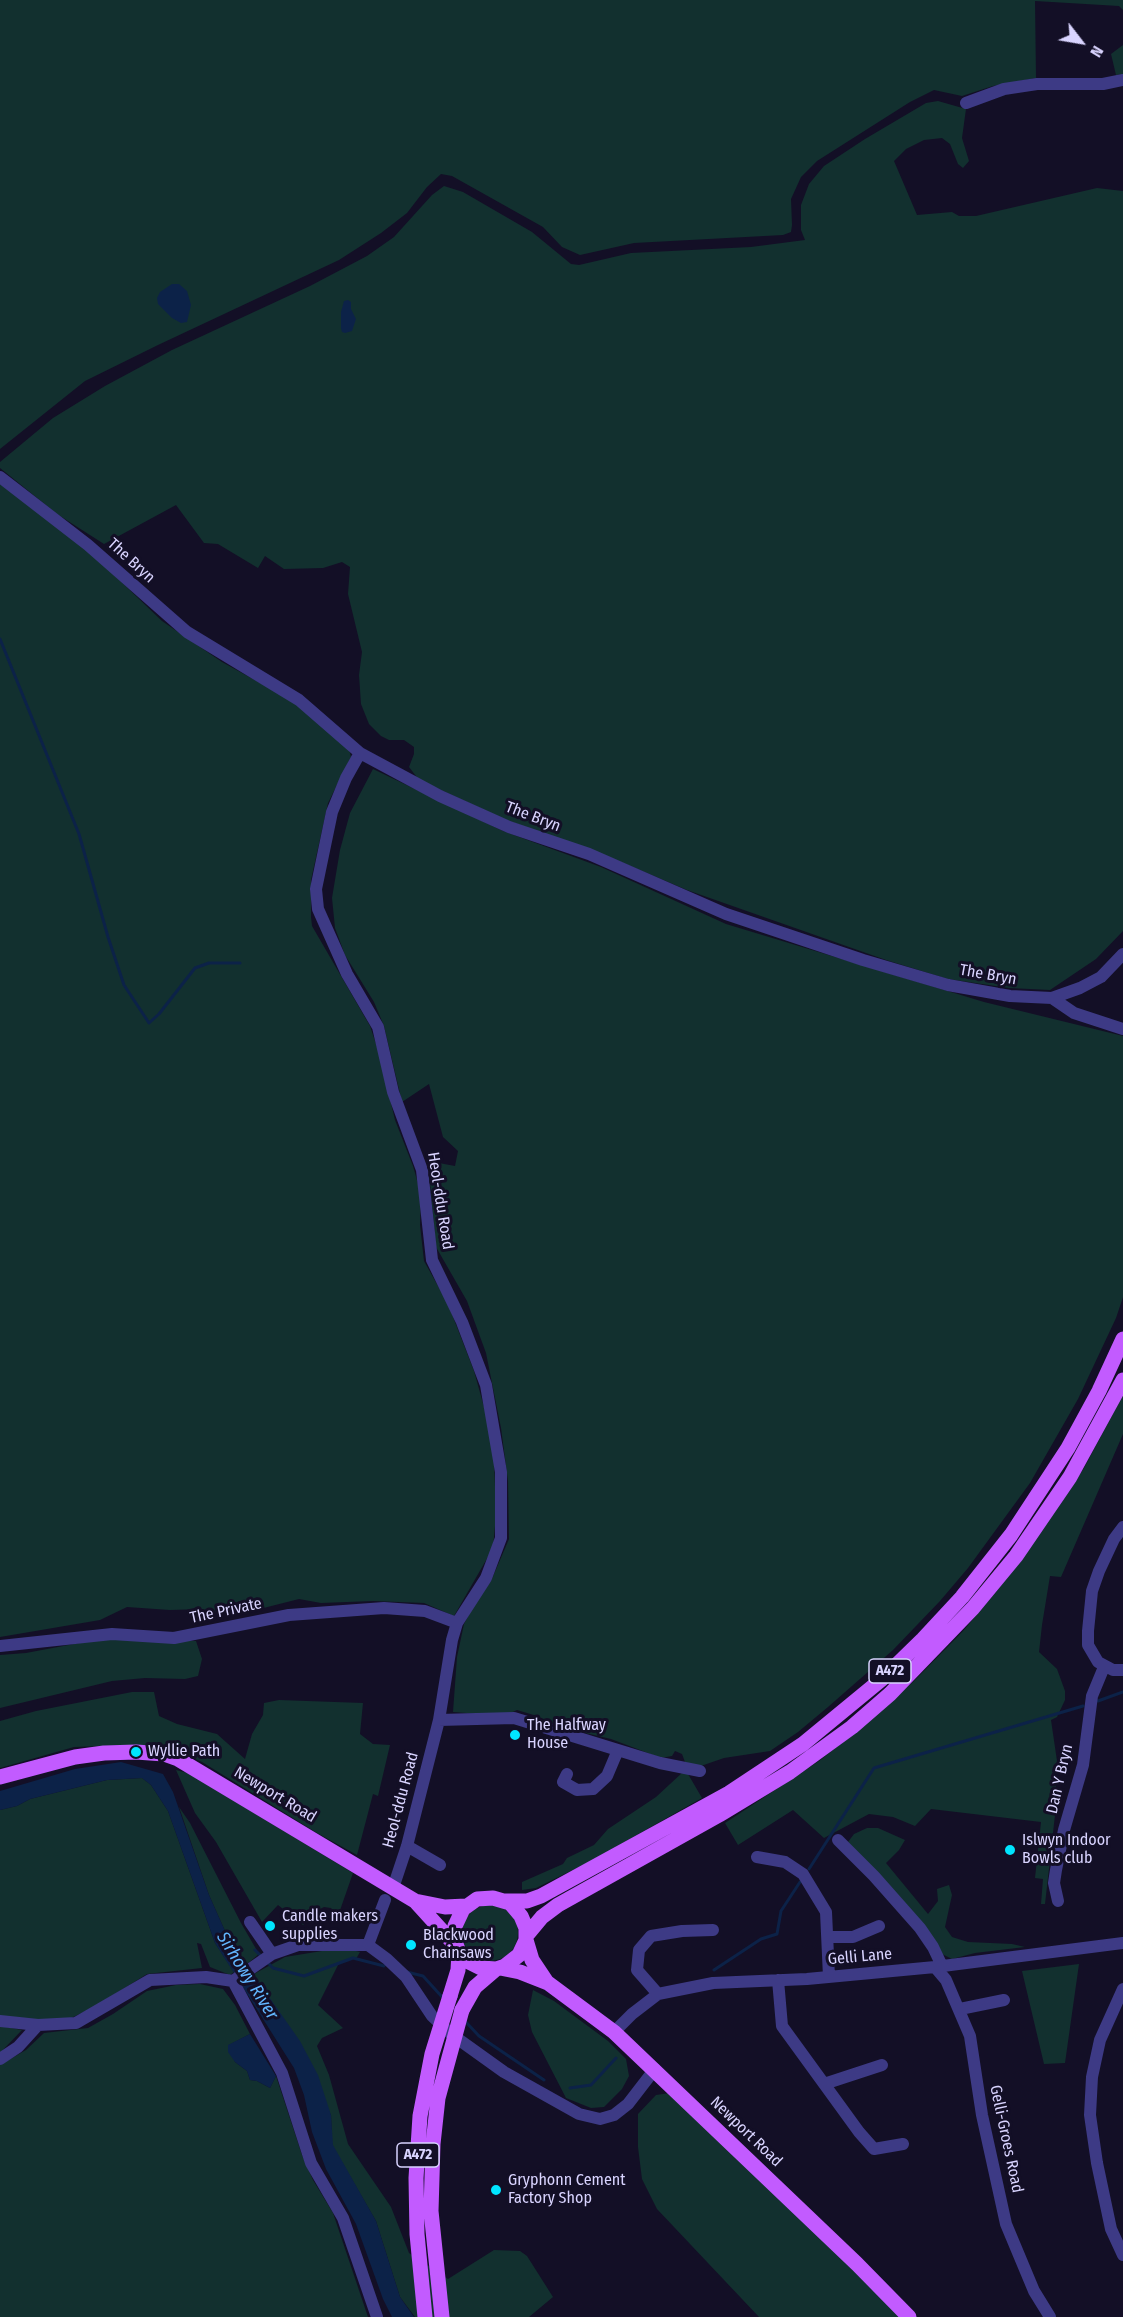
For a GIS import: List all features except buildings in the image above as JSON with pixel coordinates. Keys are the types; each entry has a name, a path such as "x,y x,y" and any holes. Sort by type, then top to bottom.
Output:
{"main road":[{"name":"A472","path":"504,1900 526,1901 541,1896 729,1793 803,1744 882,1679 955,1605 1011,1534 1068,1448 1099,1391 1123,1339"},
{"name":"A472","path":"526,1938 542,1917 558,1905 790,1772 852,1727 890,1694 974,1608 1016,1556 1070,1477 1123,1380"},
{"name":"Newport Road","path":"0,1777 75,1757 131,1752 164,1754 196,1769 389,1894 445,1907 466,1906"},
{"path":"488,1897 504,1900 518,1911 524,1922 526,1938 515,1959 498,1969 486,1969 472,1964 457,1948 454,1933 456,1920 466,1906 477,1899 488,1897"},
{"name":"Newport Road","path":"415,1901 457,1948"},
{"name":"Newport Road","path":"526,1938 532,1960 548,1983"},
{"name":"A472","path":"425,2317 417,2234 416,2178 420,2116 432,2054 457,1978 457,1948"},
{"name":"A472","path":"442,2317 431,2211 433,2144 438,2098 462,2010 475,1986 498,1969"},
{"name":"Newport Road","path":"498,1969 522,1972 548,1983 614,2032 857,2264 909,2317"}],"street":[{"path":"966,103 1004,89 1037,84 1103,84 1123,80"},
{"name":"The Bryn","path":"0,477 88,545 187,632 299,700 360,753 440,796 509,827 589,854 726,914 862,960 948,985 1010,996 1052,998 1080,988 1101,977 1123,954"},
{"name":"Heol-ddu Road","path":"360,753 346,778 332,812 316,889 318,909 347,975 378,1027 393,1092 422,1170 432,1260 462,1322 486,1385 501,1472 501,1538 486,1578 457,1623 452,1640 439,1720 407,1846 368,1945"},
{"path":"1052,998 1074,1013 1123,1029"},
{"path":"1123,1527 1114,1539 1099,1571 1089,1612 1088,1645 1094,1656 1104,1666 1123,1671"},
{"name":"The Private","path":"0,1646 112,1634 174,1638 289,1615 326,1611 408,1609 425,1611 457,1623"},
{"name":"Dan Y Bryn","path":"1058,1901 1054,1883 1056,1870 1064,1830 1083,1765 1092,1696 1104,1666"},
{"path":"439,1720 514,1718 670,1765 700,1771"},
{"path":"567,1774 563,1782 577,1790 593,1789 607,1776 618,1750"},
{"name":"Gelli-Groes Road","path":"838,1840 920,1928 960,2009 970,2036 982,2115 1006,2223 1035,2291 1050,2317"},
{"path":"407,1846 432,1865"},
{"path":"757,1857 785,1862 803,1874 826,1912 829,1977"},
{"path":"250,1922 265,1960"},
{"path":"828,1937 853,1937 879,1926"},
{"path":"658,1994 637,1970 639,1950 651,1936 682,1931 712,1930"},
{"name":"Gelli Lane","path":"614,2032 632,2014 658,1994 713,1983 829,1977 1123,1943"},
{"path":"0,2021 38,2025 76,2023 150,1980 206,1977 233,1981 265,1960 298,1945 368,1945 406,1977 432,2016 451,2034 504,2072 579,2115 600,2119 614,2115 628,2104 655,2069"},
{"path":"778,1980 782,2026 859,2132 874,2149 903,2144"},
{"path":"233,1981 282,2073 311,2163 343,2218 377,2317"},
{"path":"1123,1989 1100,2040 1092,2077 1089,2115 1111,2229 1123,2255"},
{"path":"960,2009 1004,2000"},
{"path":"0,2060 18,2047 38,2025"},
{"path":"824,2084 882,2065"}],"green space":[{"path":"0,0 1123,0 1123,10 1119,6 1035,1 1036,78 993,86 962,96 934,90 910,102 817,161 801,177 791,199 791,232 783,235 634,243 580,255 562,247 543,227 452,176 441,174 427,187 407,213 339,260 85,381 0,449"},
{"path":"1123,45 1123,74 1116,75 1111,54"},
{"path":"938,101 966,109 962,138 969,161 963,168 958,164 950,144 942,138 924,140 906,149 894,161 917,215 952,212 959,216 976,216 1097,188 1123,191 1123,931 1096,959 1050,990 1009,988 948,979 886,960 687,890 621,862 504,819 419,780 409,767 414,747 404,740 389,740 381,736 369,724 361,704 359,675 362,652 348,594 350,567 342,562 323,568 284,569 265,556 258,568 218,544 204,543 176,505 104,544 57,514 0,468 0,462 53,418 105,386 172,350 310,286 367,256 394,237 432,195 444,186 463,192 532,232 571,264 579,265 631,253 751,247 805,240 801,230 801,205 809,184 824,166 926,103"},
{"path":"0,484 86,548 162,621 222,662 293,701 349,749 351,757 328,803 311,880 312,926 370,1026 395,1120 421,1194 420,1225 424,1261 448,1304 474,1371 486,1414 494,1458 496,1515 493,1548 454,1616 424,1603 373,1601 321,1603 299,1599 232,1616 201,1609 170,1610 127,1607 100,1620 0,1637"},
{"path":"373,769 503,831 601,867 726,924 984,1002 1123,1036 1123,1297 1116,1318 1078,1399 1030,1483 968,1568 940,1601 893,1650 798,1732 770,1751 724,1758 698,1767 685,1762 682,1754 675,1751 672,1756 661,1758 611,1739 564,1728 517,1710 506,1715 453,1712 457,1657 464,1624 475,1603 491,1581 509,1539 508,1481 501,1428 486,1353 467,1301 436,1247 428,1161 455,1166 458,1151 443,1137 429,1084 402,1102 384,1026 374,1002 345,955 335,928 332,898 340,850 350,813"},
{"path":"1123,1395 1123,1434 1061,1577 1050,1576 1042,1625 1039,1652 1057,1669 1065,1691 1065,1700 1057,1717 1051,1720 1057,1761 1055,1815 1045,1904 1041,1904 1043,1879 1035,1878 1041,1822 931,1809 915,1826 893,1817 869,1814 824,1838 793,1810 738,1845 725,1823 819,1761 867,1723 913,1682 963,1631 996,1592 1061,1503 1084,1468"},
{"path":"111,1637 155,1641 196,1641 202,1659 198,1676 185,1679 145,1678 112,1681 0,1708 0,1655 26,1653"},
{"path":"132,1692 154,1692 159,1716 177,1724 217,1734 245,1759 252,1734 263,1715 264,1703 279,1700 363,1703 360,1734 373,1744 390,1745 378,1796 373,1794 357,1855 202,1762 180,1752 133,1745 74,1747 0,1768 0,1721 36,1711"},
{"path":"176,1770 188,1773 353,1873 338,1916 331,1908 324,1907 303,1925 278,1905 262,1922 216,1842 195,1813"},
{"path":"683,1772 688,1774 702,1798 589,1862 536,1888 522,1890 522,1882 563,1864 567,1858 594,1845 608,1829 656,1797"},
{"path":"142,1778 151,1785 168,1811 215,1943 234,1972 230,1975 210,1967 201,1944 197,1943 202,1968 147,1974 94,2007 65,2021 0,2018 0,1810 17,1806 30,1799 107,1780"},
{"path":"179,1807 190,1823 259,1954 247,1964 229,1940 209,1895"},
{"path":"867,1828 878,1828 905,1840 886,1863 928,1914 938,1901 937,1889 949,1885 952,1895 945,1927 952,1937 968,1942 1012,1944 1025,1947 975,1953 952,1959 942,1954 848,1842 854,1834"},
{"path":"490,1905 501,1907 510,1913 516,1922 518,1933 516,1944 510,1953 501,1959 490,1961 479,1959 470,1953 464,1944 462,1933 464,1922 470,1913 479,1907"},
{"path":"322,1951 360,1952 356,1959 339,1963 318,2005 343,2028 322,2038 317,2046 329,2075 348,2144 391,2207 409,2253 448,2279 494,2250 520,2251 527,2256 553,2297 529,2317 415,2317 400,2297 376,2221 332,2145 331,2115 254,1974 285,1957"},
{"path":"1079,1964 1065,2063 1044,2064 1022,1971"},
{"path":"200,1984 223,1989 235,2005 250,2034 229,2045 235,2062 247,2071 250,2080 270,2088 276,2076 302,2155 313,2180 333,2213 368,2317 0,2317 0,2065 26,2050 44,2033 88,2028 147,1991 176,1985"},
{"path":"533,1990 554,2001 608,2041 626,2059 629,2076 622,2089 604,2107 591,2108 566,2098 532,2032 528,2015"},
{"path":"0,2026 22,2030 0,2053"},
{"path":"670,2093 904,2317 759,2317 657,2209 642,2179 638,2147 638,2114 656,2095"}],"water":[{"path":"172,284 179,284 187,291 191,305 187,322 181,323 172,318 158,304 157,298 160,292"},
{"path":"344,301 351,302 351,309 356,319 352,331 345,333 341,328 341,312"},
{"name":"Sirhowy River","path":"121,1762 163,1774 173,1792 209,1895 229,1940 300,2041 318,2075 331,2115 333,2145 376,2221 400,2297 414,2317 392,2317 383,2299 356,2224 326,2169 312,2132 304,2095 294,2068 215,1943 168,1811 151,1785 142,1778 107,1780 30,1799 17,1806 0,1810 0,1791 75,1769"},
{"path":"250,2034 276,2076 270,2088 250,2080 247,2071 235,2062 228,2052 228,2045"}],"waterway":[{"path":"0,639 79,834 124,985 149,1023 159,1014 195,968 209,963 240,963"},
{"path":"1098,1701 1123,1692"},
{"path":"809,1869 874,1768 1083,1706"},
{"path":"714,1970 761,1939 777,1934 781,1911 800,1882"},
{"path":"255,1950 262,1957"},
{"path":"267,1962 273,1968 304,1976 353,1958 384,1966"},
{"path":"407,1972 423,1976 443,1998"},
{"path":"464,2020 479,2036 544,2080"},
{"path":"570,2088 591,2085 616,2058"}],"place":[{"name":"The Halfway House","path":"515,1735"},
{"name":"Wyllie Path","path":"136,1752"},
{"name":"Islwyn Indoor Bowls club","path":"1010,1850"},
{"name":"Candle makers supplies","path":"270,1926"},
{"name":"Blackwood Chainsaws","path":"411,1945"},
{"name":"Gryphonn Cement Factory Shop","path":"496,2190"}]}
